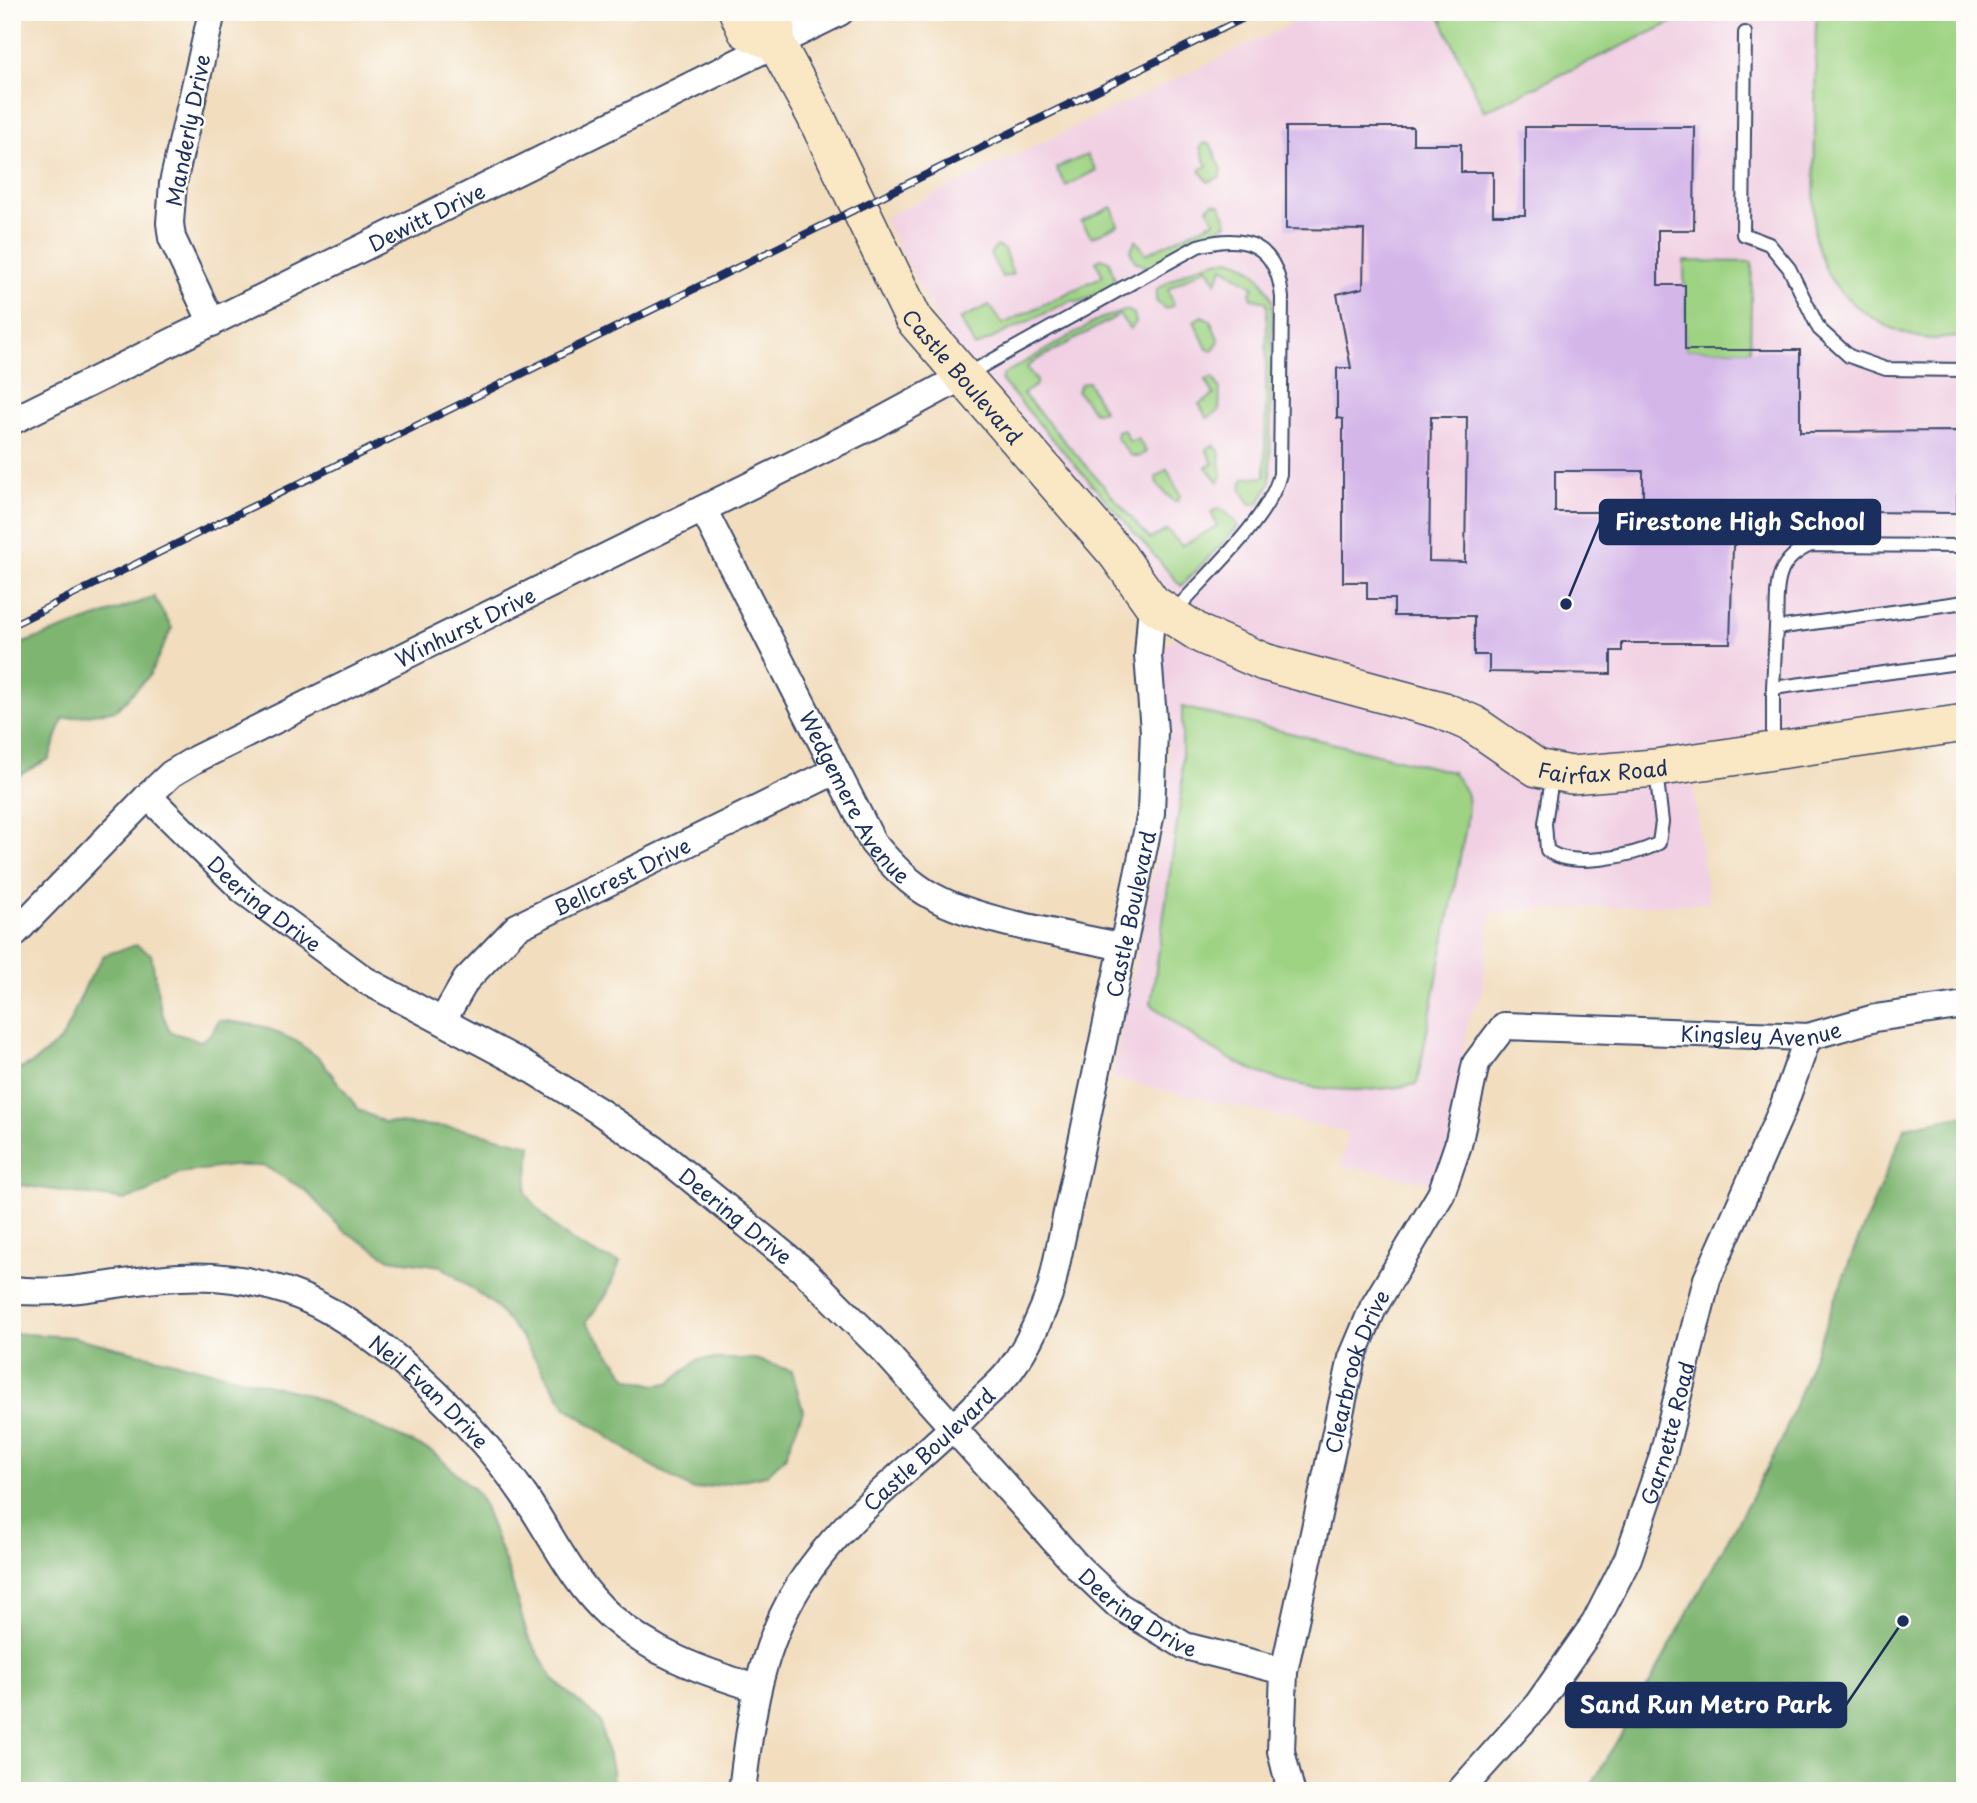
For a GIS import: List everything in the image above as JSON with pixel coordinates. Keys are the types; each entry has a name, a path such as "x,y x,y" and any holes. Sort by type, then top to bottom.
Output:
{"street":[{"name":"Manderly Drive","path":"212,12 173,183 170,223 172,238 212,323"},
{"path":"738,12 746,30 776,28"},
{"name":"Dewitt Drive","path":"12,421 212,323 776,28 840,12"},
{"name":"Castle Boulevard","path":"742,1791 756,1688 779,1625 800,1584 826,1549 856,1516 954,1427 1010,1370 1031,1338 1051,1289 1139,879 1154,780 1154,731 1148,656 1161,609 1117,554 913,318 776,28"},
{"name":"Winhurst Drive","path":"12,936 148,796 171,774 196,759 703,509 962,377"},
{"name":"Wedgemere Avenue","path":"703,509 873,843 897,870 930,895 979,915 1123,947"},
{"name":"Fairfax Road","path":"1161,609 1227,648 1264,662 1441,710 1473,724 1523,760 1553,773 1589,775 1655,768 1965,723"},
{"name":"Bellcrest Drive","path":"443,1020 466,980 517,927 835,771"},
{"name":"Deering Drive","path":"148,796 244,891 365,980 521,1063 657,1151 803,1270 954,1427 1079,1568 1119,1605 1185,1646 1283,1671"},
{"name":"Kingsley Avenue","path":"1553,1028 1808,1037 1875,1018 1965,1005"},
{"name":"Clearbrook Drive","path":"1291,1791 1281,1751 1283,1671 1352,1358 1365,1325 1441,1194 1458,1145 1476,1063 1503,1026 1553,1028"},
{"name":"Garnette Road","path":"1460,1791 1538,1704 1595,1623 1628,1558 1662,1459 1707,1279 1782,1110 1808,1037"},
{"name":"Neil Evan Drive","path":"12,1290 61,1290 181,1277 218,1277 288,1292 327,1310 388,1353 476,1434 510,1475 574,1575 609,1615 658,1652 693,1668 756,1688"}],"lane":[{"path":"1745,33 1743,234 1769,244 1789,268 1819,329 1849,356 1886,369 1965,370"},
{"path":"962,377 1198,246 1234,240 1259,249 1270,259 1280,278 1281,456 1276,492 1247,530 1161,609"},
{"path":"1773,750 1773,688 1781,569 1793,553 1811,545 1965,546"},
{"path":"1776,628 1965,602"},
{"path":"1773,688 1965,662"},
{"path":"1553,773 1545,823 1547,850 1556,858 1573,861 1644,852 1659,844 1662,822 1655,768"}],"shaded area":[{"path":"1316,12 1965,12 1965,711 1688,749 1709,903 1491,912 1482,995 1468,1018 1458,1099 1448,1145 1430,1182 1341,1166 1347,1132 1112,1078 1166,812 1169,753 1158,659 1161,648 1175,640 1166,592 950,345 884,218"}],"green space":[{"path":"1438,12 1694,12 1484,111"},
{"path":"1816,12 1965,12 1965,336 1932,339 1905,334 1892,328 1855,305 1835,285 1825,268 1814,235"},
{"path":"1204,143 1211,145 1222,170 1220,177 1208,182 1200,170 1207,166 1200,148"},
{"path":"1087,155 1096,170 1066,186 1056,168"},
{"path":"1213,203 1221,205 1227,224 1147,268 1135,261 1130,251 1136,240 1146,254 1215,221 1207,208"},
{"path":"1112,207 1118,225 1092,237 1081,222"},
{"path":"997,246 1004,250 1013,274 1002,277 990,254"},
{"path":"1101,258 1109,261 1117,285 1079,302 1072,300 975,347 960,319 989,305 1003,324 1103,276 1096,262"},
{"path":"1230,259 1257,274 1272,300 1270,484 1259,503 1251,504 1242,489 1244,478 1265,477 1267,302 1252,299 1250,293 1254,287 1223,267 1216,282 1207,267 1168,289 1174,305 1165,309 1156,301 1157,289 1175,278 1201,265"},
{"path":"1684,261 1752,262 1750,350 1685,350"},
{"path":"1127,310 1134,314 1136,322 1130,329 1119,315 1031,363 1027,368 1037,381 1035,386 1023,394 1150,539 1167,530 1182,546 1217,526 1211,512 1219,508 1239,526 1181,586 1001,380 1004,374 1100,319"},
{"path":"1202,316 1210,320 1219,341 1212,351 1207,349 1194,321"},
{"path":"1213,377 1220,389 1219,411 1207,418 1199,404 1214,395 1206,380"},
{"path":"1088,382 1104,411 1094,412 1077,391 1081,384"},
{"path":"1123,429 1130,442 1138,438 1146,452 1139,457 1130,455 1116,437 1117,431"},
{"path":"1214,445 1219,451 1222,477 1218,482 1206,467 1213,464 1206,449"},
{"path":"1167,469 1180,495 1178,501 1173,501 1157,484 1156,477"},
{"path":"154,597 172,628 149,676 116,710 63,719 49,759 12,779 12,647"},
{"path":"1182,707 1452,772 1463,786 1468,802 1466,826 1417,1084 1341,1090 1306,1086 1274,1078 1243,1066 1213,1049 1151,1004 1182,789"},
{"path":"136,945 151,954 161,1010 170,1032 201,1041 212,1033 219,1020 262,1026 296,1041 320,1059 359,1110 384,1122 458,1128 531,1145 526,1193 535,1206 555,1227 578,1245 620,1262 606,1296 586,1322 628,1378 656,1385 669,1383 699,1359 755,1359 792,1371 803,1411 785,1457 766,1475 693,1490 640,1459 566,1407 519,1334 494,1305 441,1266 390,1259 343,1230 305,1190 264,1166 231,1166 179,1173 148,1192 124,1200 12,1184 12,1073 33,1063 62,1039 87,983 104,955"},
{"path":"1965,1115 1965,1791 1588,1791 1781,1442 1852,1255 1905,1127"},
{"path":"12,1333 73,1337 306,1394 433,1452 479,1494 509,1572 527,1635 554,1680 599,1720 612,1769 613,1791 12,1791"}],"building":[{"path":"1286,127 1413,127 1413,144 1461,144 1461,172 1493,172 1493,215 1525,215 1525,127 1695,127 1694,230 1658,230 1658,285 1685,285 1685,350 1800,350 1800,432 1964,431 1965,495 1957,495 1957,513 1759,511 1765,524 1733,546 1730,643 1622,643 1622,651 1611,651 1611,674 1489,672 1489,655 1474,655 1474,616 1394,616 1394,599 1367,599 1367,582 1343,582 1343,419 1337,418 1337,368 1351,368 1337,294 1363,288 1364,230 1286,229","holes":["1431,417 1467,417 1465,562 1429,561","1555,471 1643,471 1643,512 1555,512"]}],"railway":[{"path":"12,625 1256,12"}],"place":[{"name":"Firestone High School","path":"1566,604"},
{"name":"Sand Run Metro Park","path":"1903,1621"}]}
